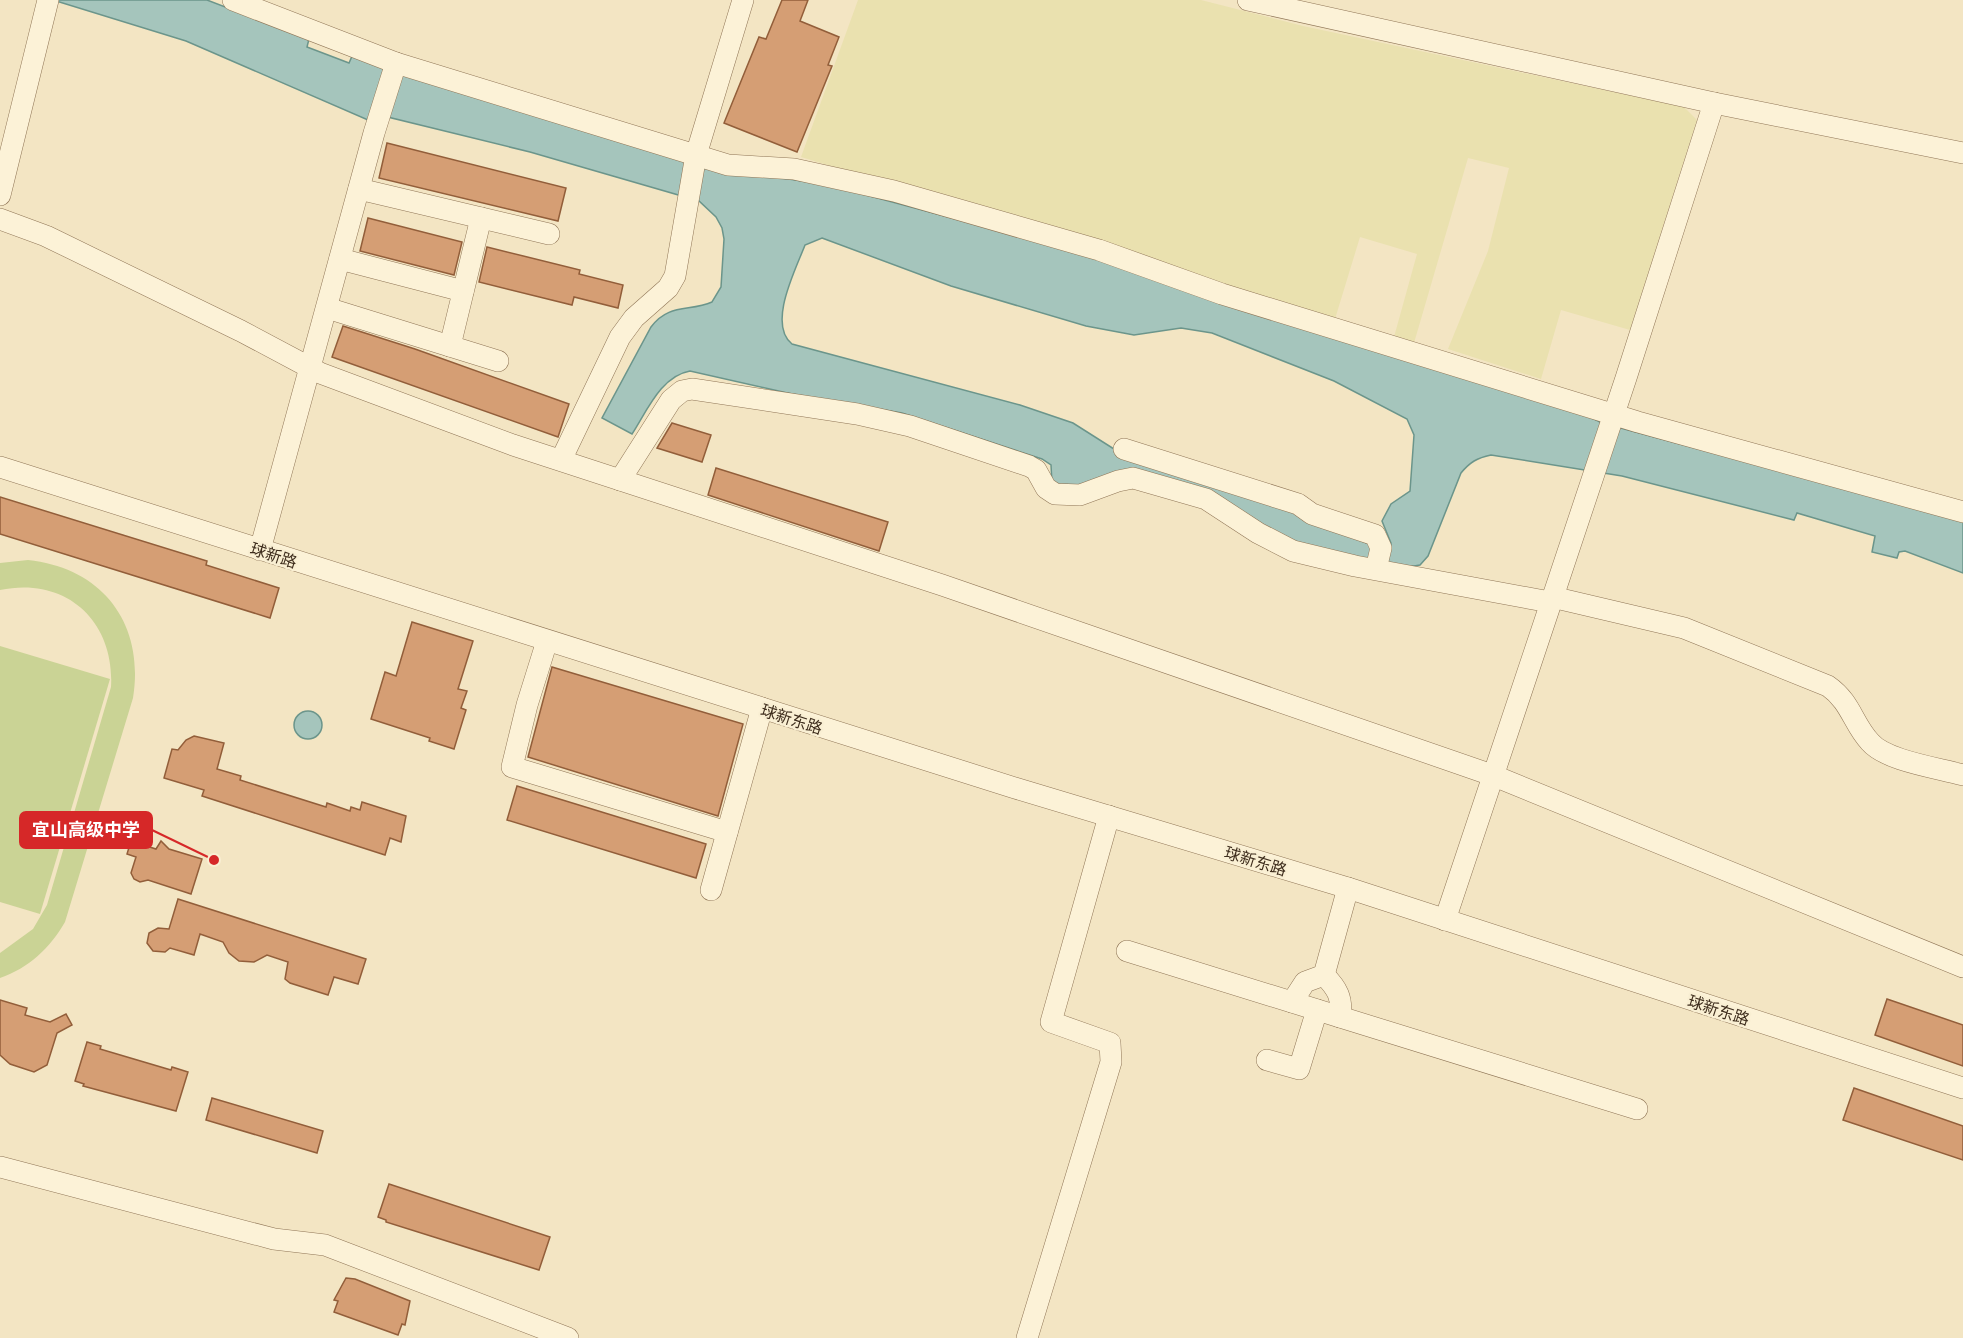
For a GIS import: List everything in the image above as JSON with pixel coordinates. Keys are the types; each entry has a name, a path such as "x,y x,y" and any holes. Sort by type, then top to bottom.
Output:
{"street":[{"path":"0,195 48,0"},
{"path":"233,0 396,65 696,158 728,165 794,169 906,194 1100,250 1222,294 1612,417 1963,512"},
{"path":"561,460 620,337 634,318 672,282 677,269 696,158 743,0"},
{"path":"1248,0 1714,103 1963,153"},
{"path":"260,550 374,133 396,65"},
{"path":"1445,920 1714,103"},
{"path":"359,189 549,234"},
{"path":"450,346 481,218"},
{"path":"0,219 46,236 241,331 310,368 561,460 942,585 1492,775 1963,967"},
{"path":"340,259 463,291"},
{"path":"327,308 498,361"},
{"path":"620,480 671,400 682,391 692,389 857,414 910,426 1029,466 1036,470 1046,488 1055,494 1080,495 1118,480 1133,478 1206,499 1258,533 1293,550 1378,560 1684,628 1828,686 1847,703 1873,745 1896,757 1963,775"},
{"path":"1124,449 1298,504 1312,514 1375,534 1378,560"},
{"name":"球新路","path":"0,467 547,640"},
{"path":"547,640 527,705 512,767 727,832"},
{"name":"球新东路","path":"547,640 1109,816 1348,888 1963,1088"},
{"path":"711,890 762,708"},
{"path":"1026,1338 1112,1062 1110,1043 1051,1022 1109,816"},
{"path":"1324,975 1348,888"},
{"path":"1127,951 1637,1109"},
{"path":"1292,1002 1305,982 1324,975"},
{"path":"1324,975 1338,992 1342,1008 1340,1017"},
{"path":"1267,1060 1299,1069 1317,1010"},
{"path":"0,1167 274,1239 325,1245 568,1338"}],"shaded area":[{"path":"858,0 1201,0 1303,26 1684,107 1697,120 1630,330 1561,310 1541,379 1448,349 1488,251 1509,168 1468,158 1414,343 1394,337 1417,254 1360,237 1335,319 801,157"}],"green space":[{"path":"28,560 55,565 78,575 97,588 113,604 125,624 132,646 135,671 133,698 65,922 38,956 20,969 0,978 0,953 33,929 47,905 111,687 110,663 105,642 95,624 82,608 65,597 46,590 24,587 0,590 0,563"},
{"path":"0,646 110,679 40,914 0,902"}],"water":[{"path":"53,0 207,0 309,39 307,47 349,63 353,54 775,177 829,185 1119,263 1580,412 1602,423 1963,520 1963,573 1905,551 1899,552 1897,558 1872,552 1875,536 1797,513 1794,520 1622,476 1491,455 1474,461 1461,473 1428,556 1420,565 1408,567 1307,550 1131,472 1080,486 1052,483 1051,465 1042,459 902,413 792,394 690,371 680,374 663,387 632,434 602,418 651,327 658,319 672,311 712,302 721,287 724,239 722,228 716,217 699,201 530,152 371,113 368,120 186,41","holes":["822,238 951,286 1086,326 1134,335 1181,328 1212,333 1334,381 1407,419 1414,435 1410,491 1391,504 1382,521 1391,543 1390,553 1263,499 1125,456 1073,423 1020,405 792,344 785,335 782,323 783,310 790,282 805,245"]},
{"path":"308,711 318,715 322,725 318,735 308,739 298,735 294,725 298,715"}],"building":[{"path":"782,0 808,0 800,21 839,37 828,65 832,66 797,152 724,123 759,37 766,39"},
{"path":"387,143 566,188 558,221 379,178"},
{"path":"368,218 462,242 454,275 360,251"},
{"path":"487,247 580,270 579,274 623,285 618,308 574,297 572,305 479,282"},
{"path":"343,326 569,404 558,437 332,357"},
{"path":"672,423 711,435 702,462 657,448"},
{"path":"716,468 888,522 879,551 708,495"},
{"path":"0,497 207,561 206,565 279,588 270,618 0,534"},
{"path":"412,622 473,641 458,689 467,691 461,708 466,710 454,749 429,741 430,738 371,719 385,672 396,676"},
{"path":"552,667 743,724 718,816 528,757"},
{"path":"194,736 224,743 217,769 241,776 240,780 326,807 327,803 350,811 351,807 360,810 362,802 406,816 401,842 390,838 385,855 202,796 204,790 164,778 172,749 178,750 186,740"},
{"path":"517,786 706,844 696,878 507,820"},
{"path":"131,841 156,849 161,841 169,849 202,859 191,894 148,880 140,882 134,879 131,873 136,857 127,854"},
{"path":"178,899 366,959 358,984 334,977 328,995 290,983 285,979 288,962 267,955 254,962 239,961 229,953 223,942 200,934 194,955 170,948 165,952 153,951 147,943 149,933 158,928 169,929"},
{"path":"1887,999 1963,1025 1963,1066 1875,1035"},
{"path":"0,1000 27,1008 25,1015 50,1022 66,1014 72,1025 57,1033 47,1065 34,1072 10,1064 0,1055"},
{"path":"87,1042 101,1046 100,1049 171,1070 172,1067 188,1072 176,1111 83,1086 84,1084 75,1081"},
{"path":"1854,1088 1963,1126 1963,1160 1843,1120"},
{"path":"212,1098 323,1131 317,1153 206,1120"},
{"path":"389,1184 550,1237 539,1270 386,1222 378,1217"},
{"path":"346,1278 355,1279 410,1301 405,1325 402,1324 398,1335 334,1312 338,1301 334,1300"}],"place":[{"name":"宜山高级中学","path":"214,860"}]}
